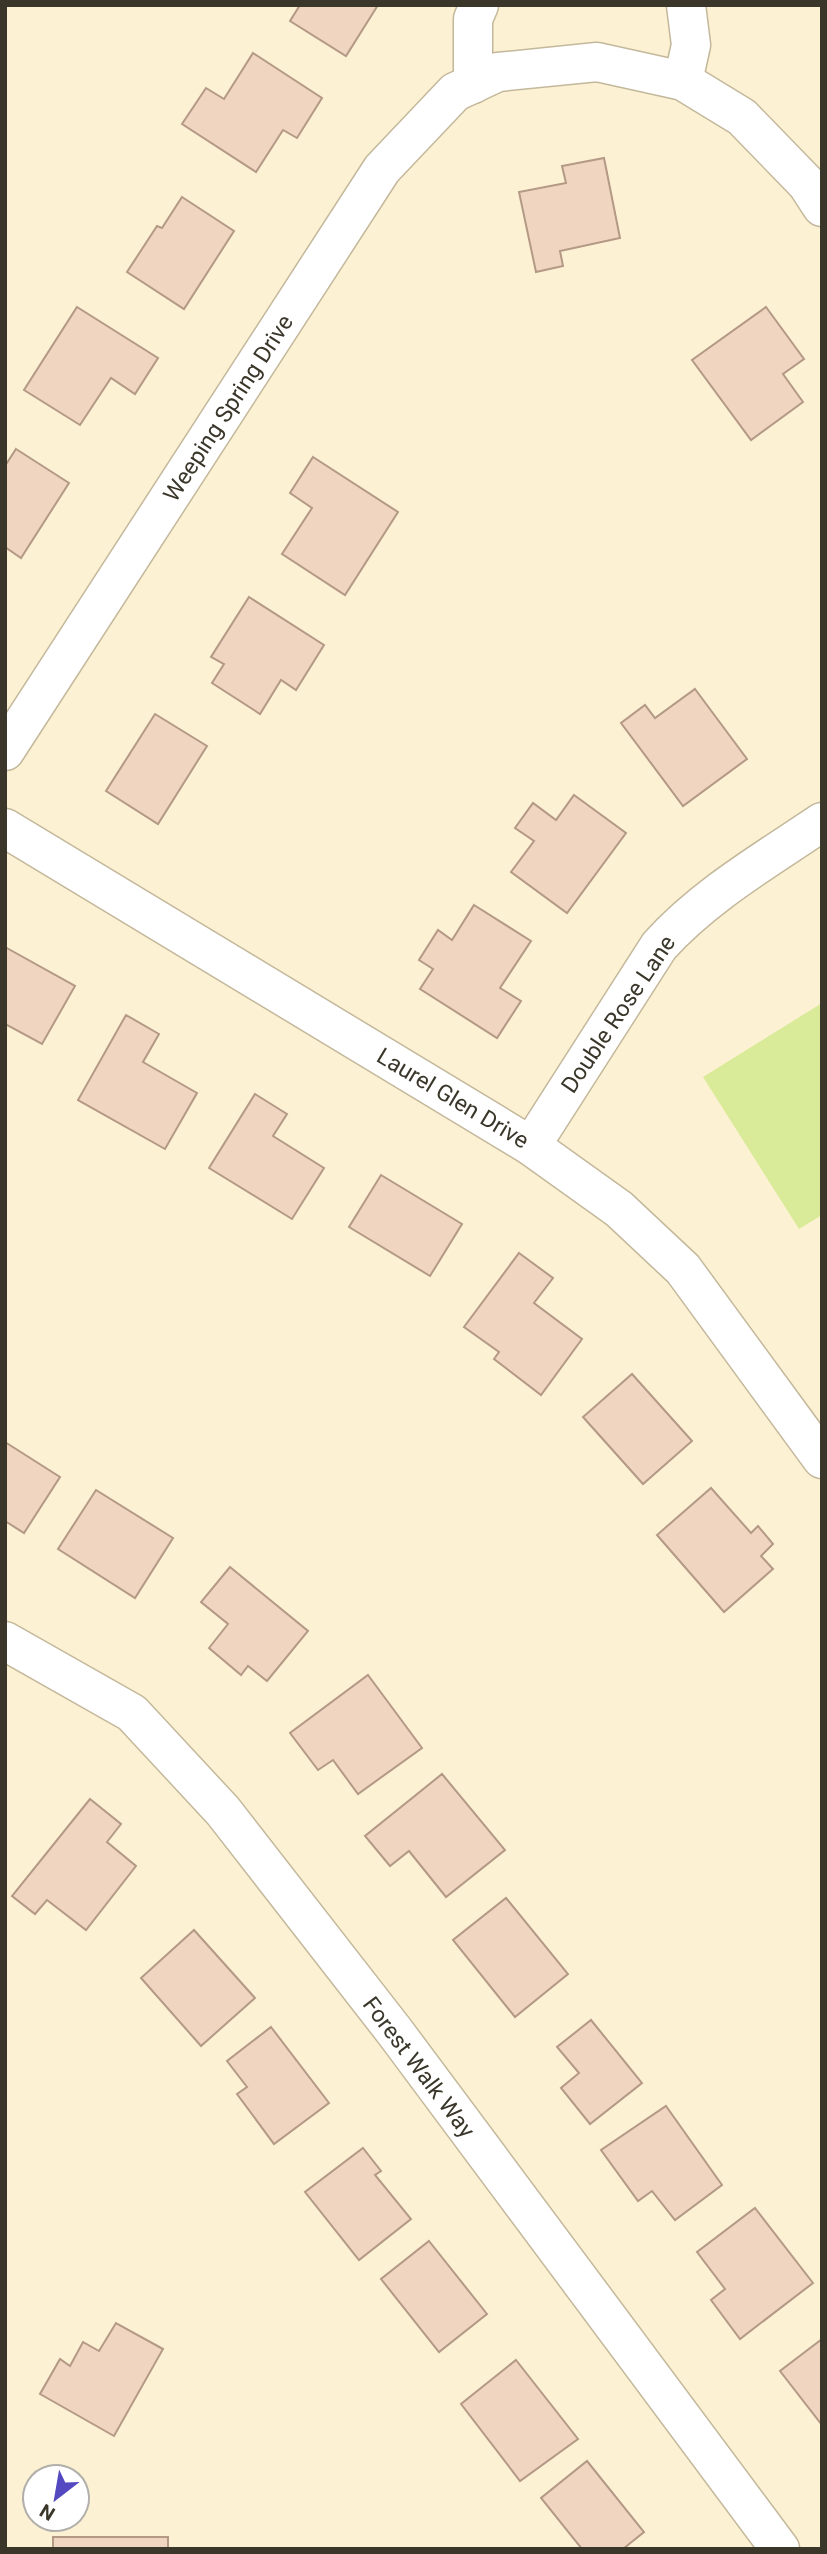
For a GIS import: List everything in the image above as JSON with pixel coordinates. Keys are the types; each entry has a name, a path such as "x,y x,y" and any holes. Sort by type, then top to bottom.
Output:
{"street":[{"path":"472,84 473,19 479,5"},
{"path":"683,80 691,45 686,5"},
{"name":"Weeping Spring Drive","path":"5,751 382,169 455,92 498,72 597,62 683,80 741,117 807,184 822,207"},
{"name":"Double Rose Lane","path":"531,1146 659,946 681,921 822,822"},
{"name":"Laurel Glen Drive","path":"5,828 531,1146 620,1209 682,1269 822,1459"},
{"name":"Forest Walk Way","path":"5,1641 132,1713 223,1811 395,2032 780,2549"}],"green space":[{"path":"822,1003 822,1215 799,1229 703,1077"}],"building":[{"path":"300,5 378,5 346,56 290,21"},
{"path":"253,53 322,98 297,138 283,130 256,172 182,124 206,88 224,99"},
{"path":"604,158 620,238 560,251 563,266 536,272 519,192 566,183 562,166"},
{"path":"182,197 234,231 184,309 127,272 157,226 162,228"},
{"path":"77,307 158,358 135,394 111,378 80,425 24,390"},
{"path":"766,307 804,359 783,374 803,402 751,440 692,360"},
{"path":"16,449 69,483 21,558 5,547 5,466"},
{"path":"313,457 398,512 345,595 282,554 312,508 290,493"},
{"path":"249,597 324,645 296,690 281,680 260,714 212,683 224,664 211,657"},
{"path":"695,689 747,759 683,806 621,723 645,705 655,718"},
{"path":"155,714 207,746 158,824 106,791"},
{"path":"574,795 626,833 567,913 511,872 534,841 515,828 533,803 556,820"},
{"path":"474,905 531,941 500,988 521,1001 497,1038 420,989 433,969 419,960 438,930 452,940"},
{"path":"5,947 75,986 42,1044 5,1024"},
{"path":"126,1015 159,1034 143,1062 197,1093 165,1149 78,1100"},
{"path":"255,1094 287,1114 273,1136 324,1168 292,1219 209,1168"},
{"path":"381,1175 462,1224 430,1276 349,1227"},
{"path":"519,1253 553,1278 534,1303 582,1339 541,1395 494,1359 499,1352 464,1327"},
{"path":"632,1374 692,1441 643,1484 583,1417"},
{"path":"5,1442 60,1477 24,1533 5,1521"},
{"path":"711,1488 751,1533 758,1526 773,1544 761,1556 773,1569 724,1612 657,1535"},
{"path":"96,1490 173,1538 135,1598 58,1549"},
{"path":"230,1567 308,1631 267,1681 248,1666 241,1675 209,1648 228,1624 201,1602"},
{"path":"368,1675 422,1748 358,1794 333,1760 318,1770 290,1733"},
{"path":"442,1774 505,1850 446,1897 409,1851 390,1866 365,1836"},
{"path":"90,1799 121,1824 107,1842 136,1866 86,1930 47,1900 35,1914 12,1896"},
{"path":"506,1898 568,1974 515,2017 453,1940"},
{"path":"194,1930 255,1998 201,2046 141,1978"},
{"path":"591,2020 642,2083 590,2124 561,2088 579,2073 557,2047"},
{"path":"271,2027 329,2103 274,2144 237,2094 247,2087 227,2061"},
{"path":"666,2106 722,2185 675,2220 652,2191 638,2201 601,2150"},
{"path":"363,2148 381,2171 375,2175 411,2219 359,2260 305,2192"},
{"path":"755,2208 813,2283 740,2339 711,2300 725,2289 697,2252"},
{"path":"429,2241 487,2314 439,2352 381,2279"},
{"path":"116,2323 163,2349 114,2436 40,2394 60,2359 70,2366 83,2342 99,2351"},
{"path":"822,2339 822,2425 780,2371"},
{"path":"516,2360 578,2439 520,2481 461,2404"},
{"path":"587,2461 644,2532 623,2549 582,2549 541,2498"},
{"path":"53,2537 168,2537 168,2549 53,2549"}]}
